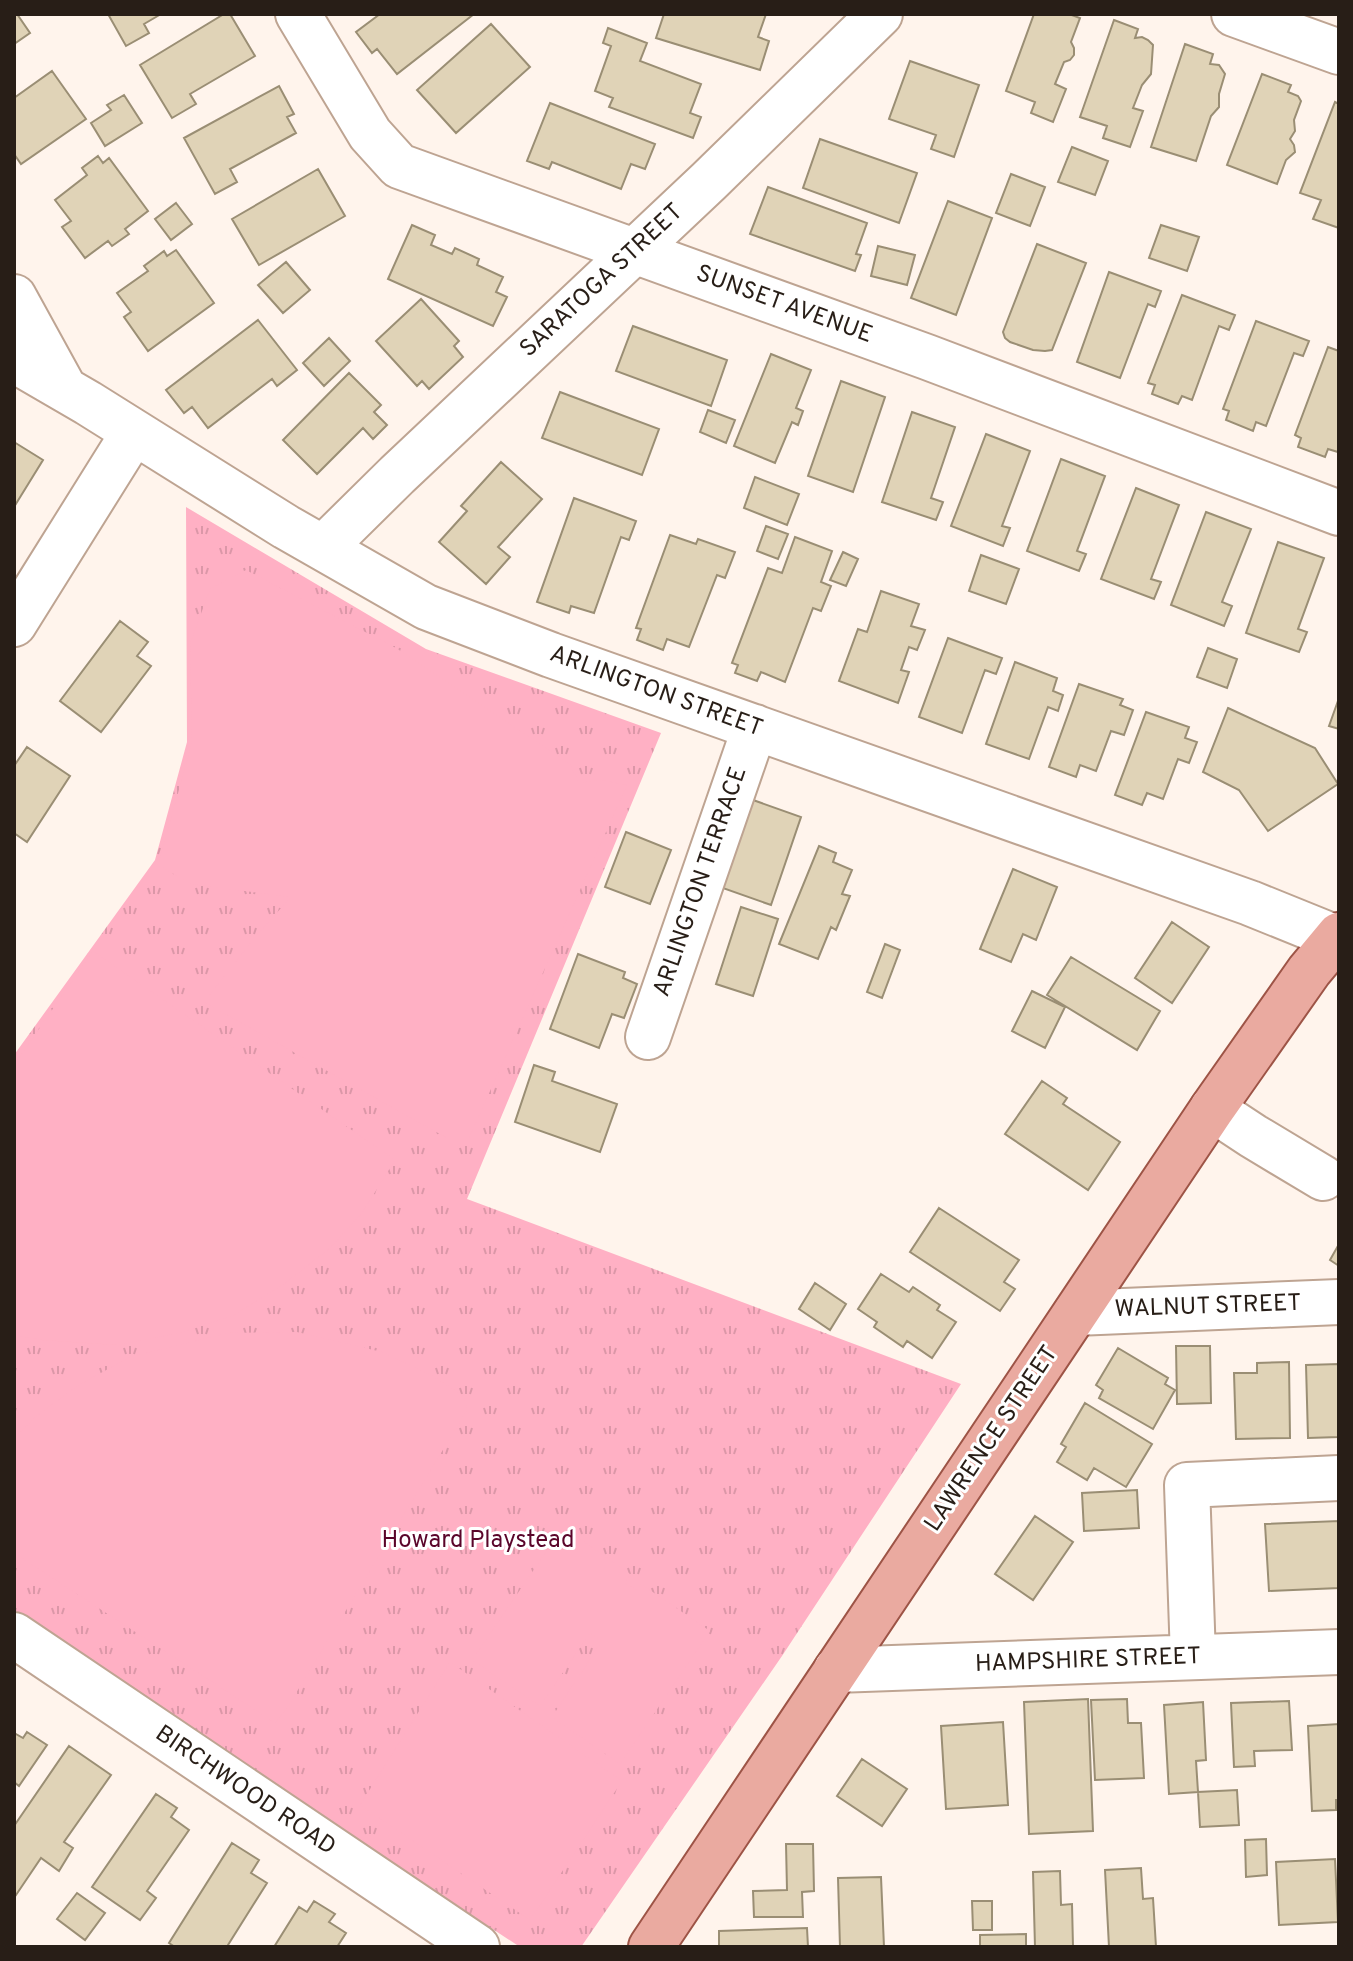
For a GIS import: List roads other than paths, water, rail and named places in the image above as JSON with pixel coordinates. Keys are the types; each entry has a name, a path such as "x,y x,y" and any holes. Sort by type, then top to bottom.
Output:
{"main road":[{"name":"LAWRENCE STREET","path":"651,1947 1212,1109 1309,971 1338,937"}],"street":[{"name":"SUNSET AVENUE","path":"298,14 370,134 399,166 927,357 1339,513"},
{"name":"SARATOGA STREET","path":"323,548 880,14"},
{"path":"1234,14 1339,52"},
{"path":"14,297 66,390"},
{"name":"ARLINGTON STREET","path":"14,360 286,527 426,607 551,655 1338,937"},
{"path":"14,624 134,432"},
{"name":"ARLINGTON TERRACE","path":"648,1037 755,727"},
{"path":"1212,1109 1323,1178"},
{"name":"WALNUT STREET","path":"1076,1313 1339,1302"},
{"path":"1193,1657 1187,1485 1339,1478"},
{"name":"BIRCHWOOD ROAD","path":"14,1635 477,1947"},
{"name":"HAMPSHIRE STREET","path":"836,1670 1339,1652"}],"park label":[{"name":"Howard Playstead","path":"478,1541"}]}
